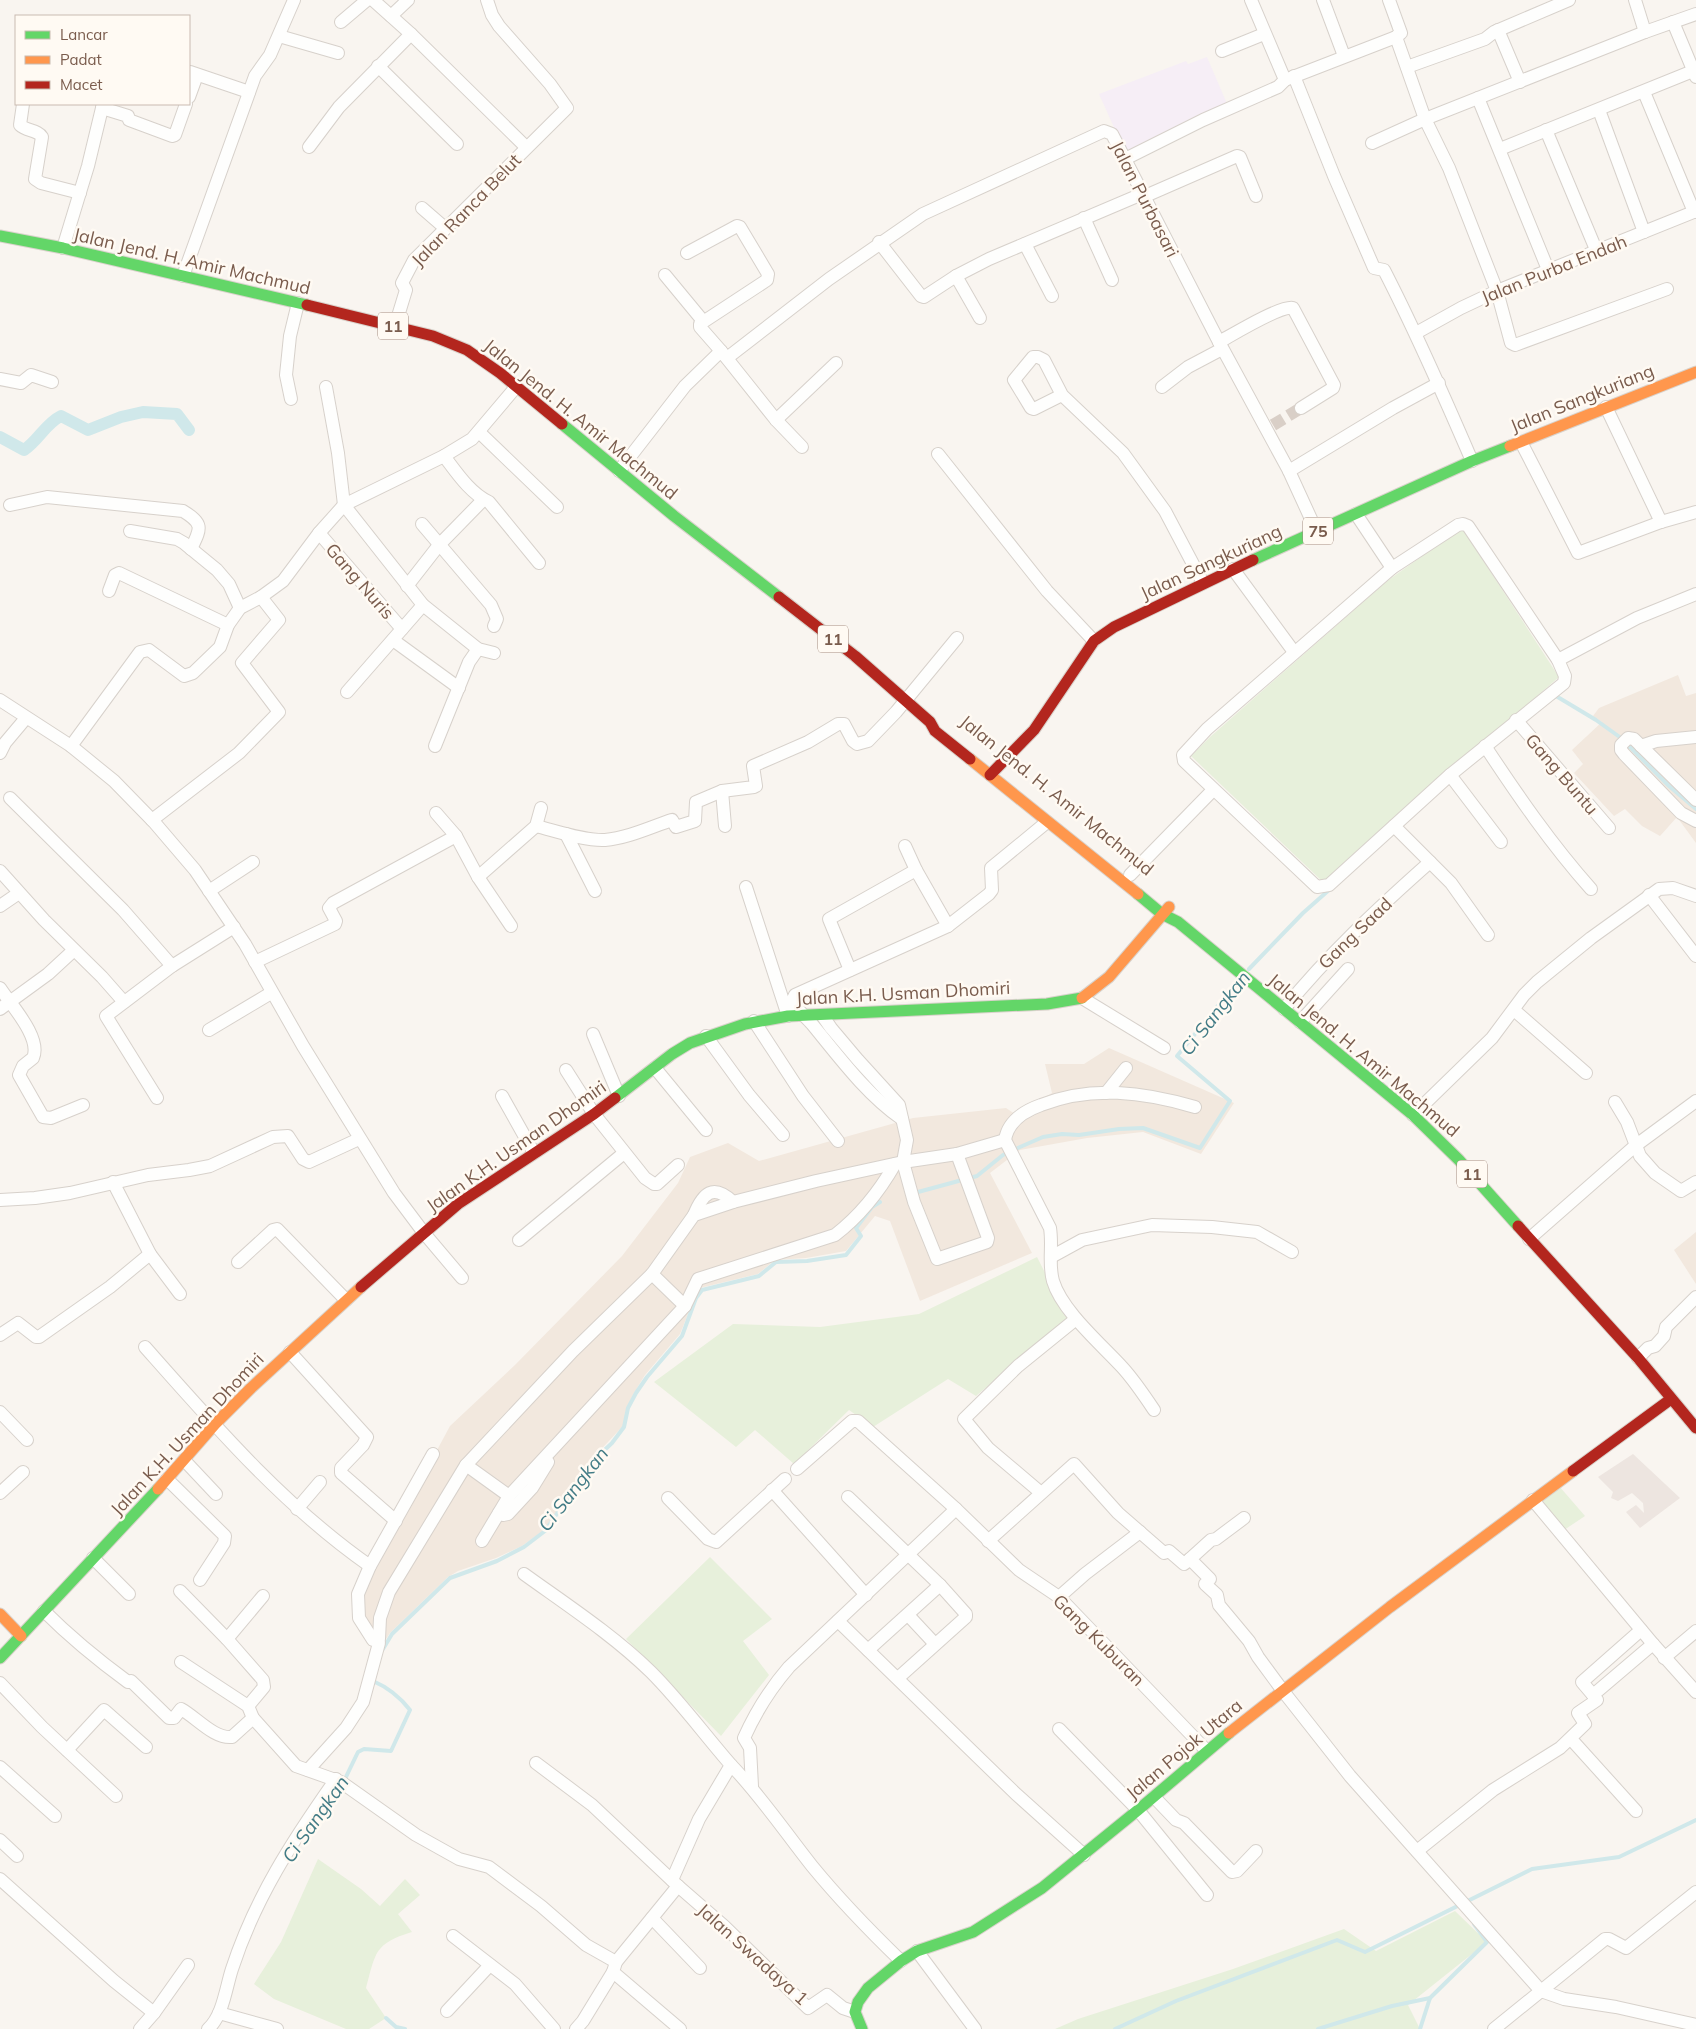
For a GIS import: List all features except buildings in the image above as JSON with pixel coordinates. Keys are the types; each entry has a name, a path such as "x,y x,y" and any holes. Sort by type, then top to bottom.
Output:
{"main road":[{"name":"Jalan Jend. H. Amir Machmud","path":"0,236 63,248 395,326 433,336 466,350 516,387 731,560 855,656 930,722 935,731 1130,875 1165,911"},
{"name":"Jalan Sangkuriang","path":"993,772 1034,730 1094,641 1114,627 1202,583 1472,461 1696,372"},
{"name":"Jalan Jend. H. Amir Machmud","path":"993,772 1047,822 1165,911 1413,1115 1459,1160 1638,1358 1696,1428"},
{"name":"Jalan K.H. Usman Dhomiri","path":"0,1658 167,1480 215,1424 250,1388 346,1300 458,1204 620,1096 681,1048 706,1036 754,1021 788,1016 806,1017 1069,1002 1082,998 1109,977 1165,911"},
{"name":"Jalan Pojok Utara","path":"855,2012 858,2002 868,1988 916,1951 973,1932 1042,1888 1154,1797 1206,1750 1390,1606 1671,1399"},
{"path":"0,1614 21,1636"},
{"path":"855,2012 862,2029"}],"street":[{"path":"183,276 249,92 256,76 270,55 294,0"},
{"path":"341,22 367,0"},
{"path":"373,0 411,34 526,148"},
{"path":"391,16 408,0"},
{"name":"Jalan Ranca Belut","path":"395,326 406,290 402,282 409,266 567,108 550,84 499,26 492,16 487,0"},
{"path":"1251,0 1264,34 1289,78 1374,268 1384,270 1416,333 1472,461"},
{"path":"1323,0 1344,56"},
{"path":"1125,160 1203,120 1278,87 1289,78 1396,37 1401,33 1389,0"},
{"path":"1407,66 1485,39 1498,30 1569,0"},
{"path":"1635,0 1645,32"},
{"path":"1372,143 1425,119 1645,32 1696,14"},
{"path":"1500,149 1644,92 1695,74 1672,22"},
{"path":"1498,30 1520,82"},
{"path":"309,147 338,107 411,34"},
{"path":"1222,51 1264,34"},
{"path":"279,36 338,53"},
{"path":"1396,37 1425,119 1449,168 1497,291 1509,340 1515,345 1667,289"},
{"path":"378,66 457,144"},
{"path":"190,90 193,74 249,92"},
{"path":"1644,92 1695,212"},
{"path":"1478,98 1549,272"},
{"path":"23,105 20,125 41,134 35,176 36,181 80,193"},
{"path":"63,248 80,193 102,106 128,116 129,120 172,136 175,135 186,105"},
{"path":"1599,110 1644,232"},
{"path":"1546,130 1597,252"},
{"name":"Jalan Purbasari","path":"619,471 685,386 724,354 879,242 942,204 1104,131 1112,134 1220,345 1270,427 1317,532"},
{"path":"879,242 920,296 928,296 956,276 989,259 1237,156 1240,157 1256,196"},
{"path":"422,208 445,228"},
{"name":"Jalan Purba Endah","path":"1416,333 1497,291 1549,272 1695,212"},
{"path":"1084,218 1112,280"},
{"path":"687,253 737,226 740,227 768,274 767,280 703,321 700,327 776,420 802,447"},
{"path":"1026,244 1052,296"},
{"path":"665,275 703,321"},
{"path":"956,276 980,318"},
{"path":"291,399 286,375 290,336 298,304"},
{"path":"1162,387 1220,345 1288,307 1293,308 1334,385 1333,388 1301,408"},
{"path":"776,420 836,364"},
{"path":"0,379 21,383 31,375 52,382"},
{"path":"1289,471 1393,408 1439,383"},
{"path":"326,387 349,502 407,586 423,605 478,649 494,653"},
{"path":"71,746 140,652 149,650 184,676 189,676 220,647 228,625 240,608 261,597 283,581 319,532 349,502 444,456 472,439 516,387"},
{"path":"1062,395 1123,453 1165,511 1202,583"},
{"path":"1606,407 1661,522"},
{"path":"479,432 557,507"},
{"path":"1521,442 1578,553 1661,522 1696,512"},
{"path":"938,454 1047,591 1094,641"},
{"path":"444,456 461,478 484,500 489,502 505,520 539,563"},
{"path":"10,505 47,497 183,511 198,522 200,526 200,531 191,549"},
{"path":"407,586 439,544 484,500"},
{"path":"1356,514 1392,568"},
{"path":"422,524 491,605 497,620 494,626"},
{"path":"1458,525 1468,526 1558,660 1565,676 1564,682 1450,775 1396,828 1329,885 1317,887 1184,762 1183,755 1207,729 1294,652 1392,568 1458,525"},
{"path":"130,531 177,538 217,570 229,584 240,608"},
{"name":"Gang Nuris","path":"319,532 402,629"},
{"path":"1233,569 1294,652"},
{"path":"109,591 115,575 119,573 228,625"},
{"path":"1558,660 1637,618 1696,594"},
{"path":"152,820 239,753 279,712 242,663 279,620 261,597"},
{"path":"347,692 423,605"},
{"path":"536,826 566,834 604,840 630,834 672,820 676,827 695,821 696,802 722,791 756,786 753,766 808,742 838,724 844,724 857,744 868,741 957,638"},
{"path":"392,640 459,688"},
{"path":"435,746 469,662 478,649"},
{"path":"0,700 71,746 114,782 152,820 195,870 234,927 271,994 394,1193 424,1233 462,1278"},
{"path":"0,753 5,743 26,718"},
{"name":"Gang Buntu","path":"1516,720 1609,828"},
{"path":"1696,800 1631,737 1621,745 1620,750 1681,813 1696,821"},
{"path":"1641,746 1656,741 1696,737"},
{"path":"1485,746 1523,805 1591,889"},
{"path":"1450,775 1501,842"},
{"path":"1130,875 1213,790"},
{"path":"722,791 725,826"},
{"path":"10,798 123,910 172,966"},
{"path":"478,876 536,826 540,808"},
{"path":"436,813 456,836 478,876 511,926"},
{"path":"902,1119 884,1105 795,1006 792,1001 794,995 948,926 992,890 991,868 1047,822"},
{"path":"1396,828 1452,883 1488,934"},
{"path":"566,834 595,891"},
{"path":"255,962 335,924 336,921 329,908 333,903 456,836"},
{"path":"905,846 916,870 948,926"},
{"path":"209,891 253,862"},
{"name":"Gang Saad","path":"1284,1008 1311,976 1371,915 1430,862"},
{"path":"850,970 829,919 916,870"},
{"path":"0,871 74,950 102,976 124,1002"},
{"path":"746,887 788,1016"},
{"path":"1413,1115 1492,1038 1524,995 1559,963 1659,889 1669,888 1696,896"},
{"path":"0,906 19,892"},
{"path":"1649,895 1696,956"},
{"path":"157,1098 106,1016 172,966 234,927"},
{"path":"74,950 48,974 2,997 28,1028 36,1044 33,1058 23,1066 20,1075 43,1117 51,1118 83,1105"},
{"path":"1300,1022 1348,970"},
{"path":"210,1030 271,994"},
{"path":"1082,998 1164,1048"},
{"path":"1514,1010 1586,1073"},
{"path":"482,1542 509,1496 685,1306 698,1279 835,1234 848,1225 872,1201 899,1163 907,1140 899,1105 852,1054 822,1015"},
{"path":"754,1021 803,1096 838,1141"},
{"path":"593,1034 620,1096"},
{"path":"706,1036 748,1095 782,1134"},
{"path":"655,1068 706,1130"},
{"path":"1106,1092 1126,1068"},
{"path":"566,1070 594,1114 645,1178 657,1184 678,1164"},
{"path":"1154,1410 1123,1368 1076,1319 1056,1287 1050,1262 1052,1257 1052,1241 1050,1228 1010,1149 1009,1128 1030,1109 1055,1099 1080,1093 1124,1092 1160,1097 1194,1107"},
{"path":"502,1096 534,1153"},
{"path":"1530,1239 1635,1146 1696,1101"},
{"path":"1615,1102 1627,1122 1640,1156 1655,1173 1681,1191 1696,1182"},
{"path":"0,1200 70,1193 148,1175 210,1166 273,1137 288,1136 303,1159 309,1162 359,1139"},
{"path":"308,1770 346,1728 363,1702 377,1641 380,1618 389,1592 466,1465 574,1351 652,1274 694,1215 733,1202 899,1163 956,1154 1010,1149"},
{"path":"519,1240 624,1152"},
{"path":"899,1163 937,1259 987,1242 988,1238 956,1154"},
{"path":"113,1182 150,1254 180,1294"},
{"path":"1052,1257 1082,1240 1152,1225 1212,1227 1257,1232 1292,1252"},
{"path":"238,1262 273,1230 277,1229 346,1300"},
{"path":"0,1335 18,1322 36,1337 39,1337 110,1286 150,1254"},
{"path":"652,1274 685,1306"},
{"path":"1638,1358 1648,1348 1648,1340 1658,1330 1666,1327 1696,1296"},
{"path":"1040,1492 988,1448 964,1419 1018,1366 1076,1319"},
{"path":"145,1347 215,1424 297,1509 339,1544 370,1566"},
{"path":"290,1352 367,1437 363,1446 342,1466 341,1473 396,1521"},
{"path":"0,1412 27,1440"},
{"name":"Gang Kuburan","path":"797,1469 856,1420 942,1496 1019,1570 1059,1597 1206,1750"},
{"path":"499,1513 508,1514 532,1488 560,1442"},
{"path":"377,1641 359,1618 358,1594 370,1566 433,1454"},
{"path":"184,1460 216,1494"},
{"path":"988,1541 1040,1492 1074,1464 1116,1511 1164,1553 1168,1551 1184,1564 1211,1540 1216,1539 1244,1518"},
{"path":"466,1465 509,1496"},
{"path":"0,1493 23,1472"},
{"path":"668,1498 708,1540 716,1542 785,1479"},
{"path":"167,1480 225,1536 224,1543 200,1580"},
{"path":"297,1509 320,1482"},
{"path":"772,1490 866,1595"},
{"path":"848,1497 965,1611 966,1616 898,1678"},
{"path":"1533,1500 1664,1658 1696,1692"},
{"path":"752,1786 750,1748 744,1738 762,1702 789,1667 956,1509"},
{"path":"1059,1597 1085,1574 1140,1532"},
{"path":"93,1558 129,1594"},
{"path":"1190,1559 1210,1579 1205,1584 1217,1595 1220,1605 1249,1641 1258,1657 1350,1776 1457,1894 1541,1991 1564,1998 1616,2007 1696,2025"},
{"path":"524,1574 606,1634 650,1672 690,1715 731,1765 752,1786 813,1867 860,1920 901,1961"},
{"path":"868,1650 940,1585"},
{"path":"180,1591 227,1638 264,1682 264,1687 248,1706"},
{"path":"227,1638 263,1596"},
{"path":"44,1611 79,1644 128,1682 131,1681 139,1687 169,1718 174,1718 181,1709 223,1736 232,1737 253,1718"},
{"path":"908,1615 935,1644"},
{"path":"838,1621 1016,1794 1084,1855"},
{"path":"1417,1851 1493,1790 1548,1757 1572,1739 1574,1734 1585,1724 1578,1713 1597,1700 1582,1682 1641,1630"},
{"path":"1664,1658 1696,1631"},
{"path":"1593,1695 1653,1644"},
{"path":"182,1662 248,1706 253,1718 296,1766 341,1783 416,1835 459,1859 482,1864 495,1871 615,1967 680,2029"},
{"path":"0,1683 42,1727 116,1796"},
{"path":"68,1750 104,1710 146,1747"},
{"path":"1059,1729 1138,1810 1207,1895"},
{"path":"1572,1739 1636,1811"},
{"path":"536,1763 592,1805 675,1883"},
{"path":"576,2029 583,2021 615,1967 652,1918 675,1883 699,1819 731,1765"},
{"path":"0,1767 55,1816"},
{"path":"208,2029 221,2013 231,1970 257,1904 294,1840 341,1783"},
{"path":"1154,1797 1176,1820 1184,1823 1232,1872 1237,1871 1256,1851"},
{"path":"0,1840 17,1856"},
{"path":"0,1879 107,1975 154,2013"},
{"name":"Jalan Swadaya 1","path":"675,1883 724,1926 808,2008 827,1994 843,2008 855,2012"},
{"path":"1495,2029 1605,1939 1609,1939 1626,1948 1696,1892"},
{"path":"652,1918 700,1968"},
{"path":"453,1936 515,1984 554,2029"},
{"path":"916,1951 975,2029"},
{"path":"140,2029 154,2013 188,1965"},
{"path":"447,2011 490,1965"},
{"path":"221,2013 277,2029"}],"shaded area":[{"path":"1207,57 1228,106 1126,154 1099,94 1186,61 1188,64"},
{"path":"1678,675 1686,696 1696,693 1696,843 1677,817 1660,836 1642,826 1625,809 1614,816 1574,773 1583,764 1572,750 1602,722 1593,716 1599,708"},
{"path":"1109,1048 1234,1103 1201,1154 1143,1132 1087,1138 1020,1150 990,1173 1032,1253 920,1301 890,1221 875,1216 846,1251 806,1258 775,1260 758,1274 700,1288 680,1334 645,1375 634,1393 627,1407 623,1426 592,1459 544,1530 522,1546 496,1558 458,1571 448,1577 390,1633 383,1644 360,1618 359,1595 450,1426 515,1365 622,1256 678,1183 690,1157 728,1143 759,1161 913,1118 1006,1108 1015,1114 1052,1093 1045,1064 1084,1064"},
{"path":"1696,1232 1696,1284 1674,1250"},
{"path":"1633,1454 1680,1498 1640,1528 1626,1512 1636,1505 1644,1513 1643,1503 1632,1493 1618,1501 1611,1498 1613,1492 1598,1477"}],"green space":[{"path":"1462,528 1559,677 1323,882 1191,756 1210,737 1387,581"},
{"path":"1037,1257 1068,1318 976,1396 948,1379 873,1427 849,1410 794,1464 755,1430 736,1447 654,1382 733,1324 820,1327 919,1314"},
{"path":"1559,1486 1585,1516 1564,1530 1540,1500"},
{"path":"710,1557 772,1619 743,1641 769,1675 721,1736 626,1639"},
{"path":"318,1859 361,1889 380,1906 405,1879 420,1895 398,1914 412,1932 399,1936 383,1946 373,1962 366,1988 386,2018 369,2029 346,2029 274,1999 254,1984 281,1942"},
{"path":"1455,1911 1487,1942 1408,2005 1420,2029 1055,2029 1078,2019 1233,1969 1344,1929 1376,1951"}],"waterway":[{"path":"0,437 24,450 55,419 61,416 88,430 121,417 143,412 177,414 189,430"},
{"name":"Ci Sangkan","path":"1553,698 1556,696 1596,720 1621,738"},
{"name":"Ci Sangkan","path":"1628,745 1669,786 1696,809"},
{"name":"Ci Sangkan","path":"1249,969 1303,913 1329,890"},
{"name":"Ci Sangkan","path":"918,1192 977,1176 1003,1155 1043,1137 1062,1134 1079,1135 1119,1129 1143,1128 1200,1148 1230,1101 1177,1056 1239,980"},
{"name":"Ci Sangkan","path":"383,1649 392,1634 450,1578 497,1561 524,1547 545,1531 594,1460 612,1443 624,1427 628,1408 636,1393 682,1336 696,1298 702,1290 759,1276 776,1262 807,1261 846,1255 861,1236 856,1228 872,1207 880,1202"},
{"name":"Ci Sangkan","path":"344,1781 358,1752 364,1749 391,1751 410,1710 398,1697 373,1681 373,1679"},
{"path":"1115,2029 1176,2001 1337,1940 1365,1952 1532,1869 1619,1857 1696,1820"},
{"path":"1318,2029 1392,2006 1430,1998 1487,1942 1474,1924"},
{"path":"1420,2029 1430,1998"},
{"path":"386,2018 396,2027 405,2029"}],"tunnel":[{"path":"1273,425 1301,408"}],"traffic: fast":[{"path":"0,236 63,248 307,305"},
{"path":"562,424 674,516 779,597"},
{"path":"1253,560 1472,461 1510,446"},
{"path":"1138,894 1162,914 1178,922 1413,1115 1459,1160 1518,1226"},
{"path":"615,1098 672,1054 690,1043 745,1024 788,1016 1047,1004 1082,998"},
{"path":"0,1658 158,1489"},
{"path":"862,2029 855,2012 858,2002 868,1988 901,1961 917,1951 973,1932 1042,1888 1229,1733"}],"traffic: slow":[{"path":"1510,446 1696,372"},
{"path":"970,759 1138,894"},
{"path":"1082,998 1109,977 1169,907"},
{"path":"158,1489 215,1424 251,1388 361,1287"},
{"path":"1229,1733 1390,1607 1573,1471"},
{"path":"0,1614 21,1636"}],"traffic: jam":[{"path":"307,305 433,336 467,350 500,373 562,424"},
{"path":"990,775 1034,730 1094,641 1114,627 1253,560"},
{"path":"779,597 855,656 930,722 935,731 970,759"},
{"path":"361,1287 458,1204 594,1114 615,1098"},
{"path":"1518,1226 1638,1358 1696,1428"},
{"path":"1573,1471 1671,1399"}]}
